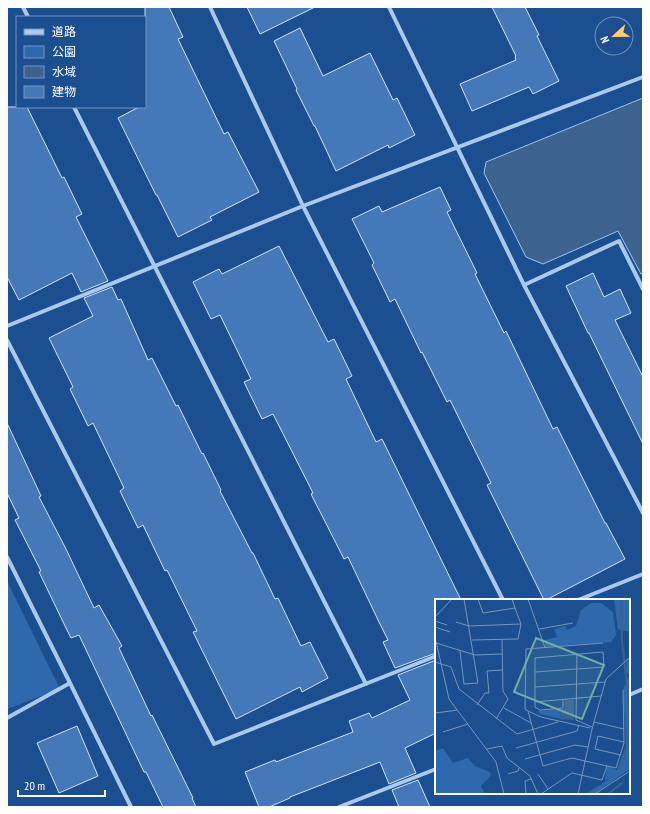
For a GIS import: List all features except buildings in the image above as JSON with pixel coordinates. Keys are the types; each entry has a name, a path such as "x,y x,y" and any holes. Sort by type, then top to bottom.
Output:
{"street":[{"path":"23,7 28,16"},
{"path":"210,7 303,206 502,599"},
{"path":"389,7 524,285 643,513"},
{"path":"7,326 303,206 643,76"},
{"path":"75,108 366,684"},
{"path":"524,285 619,241 643,289"},
{"path":"7,340 214,744 435,656"},
{"path":"7,557 131,807"},
{"path":"580,599 643,574"},
{"path":"7,718 70,683"},
{"path":"630,695 643,689"},
{"path":"339,807 435,770"}],"green space":[{"path":"7,581 60,689 7,709"}],"water":[{"path":"643,98 643,273 641,274 618,231 543,264 526,257 484,173 486,162"}]}
